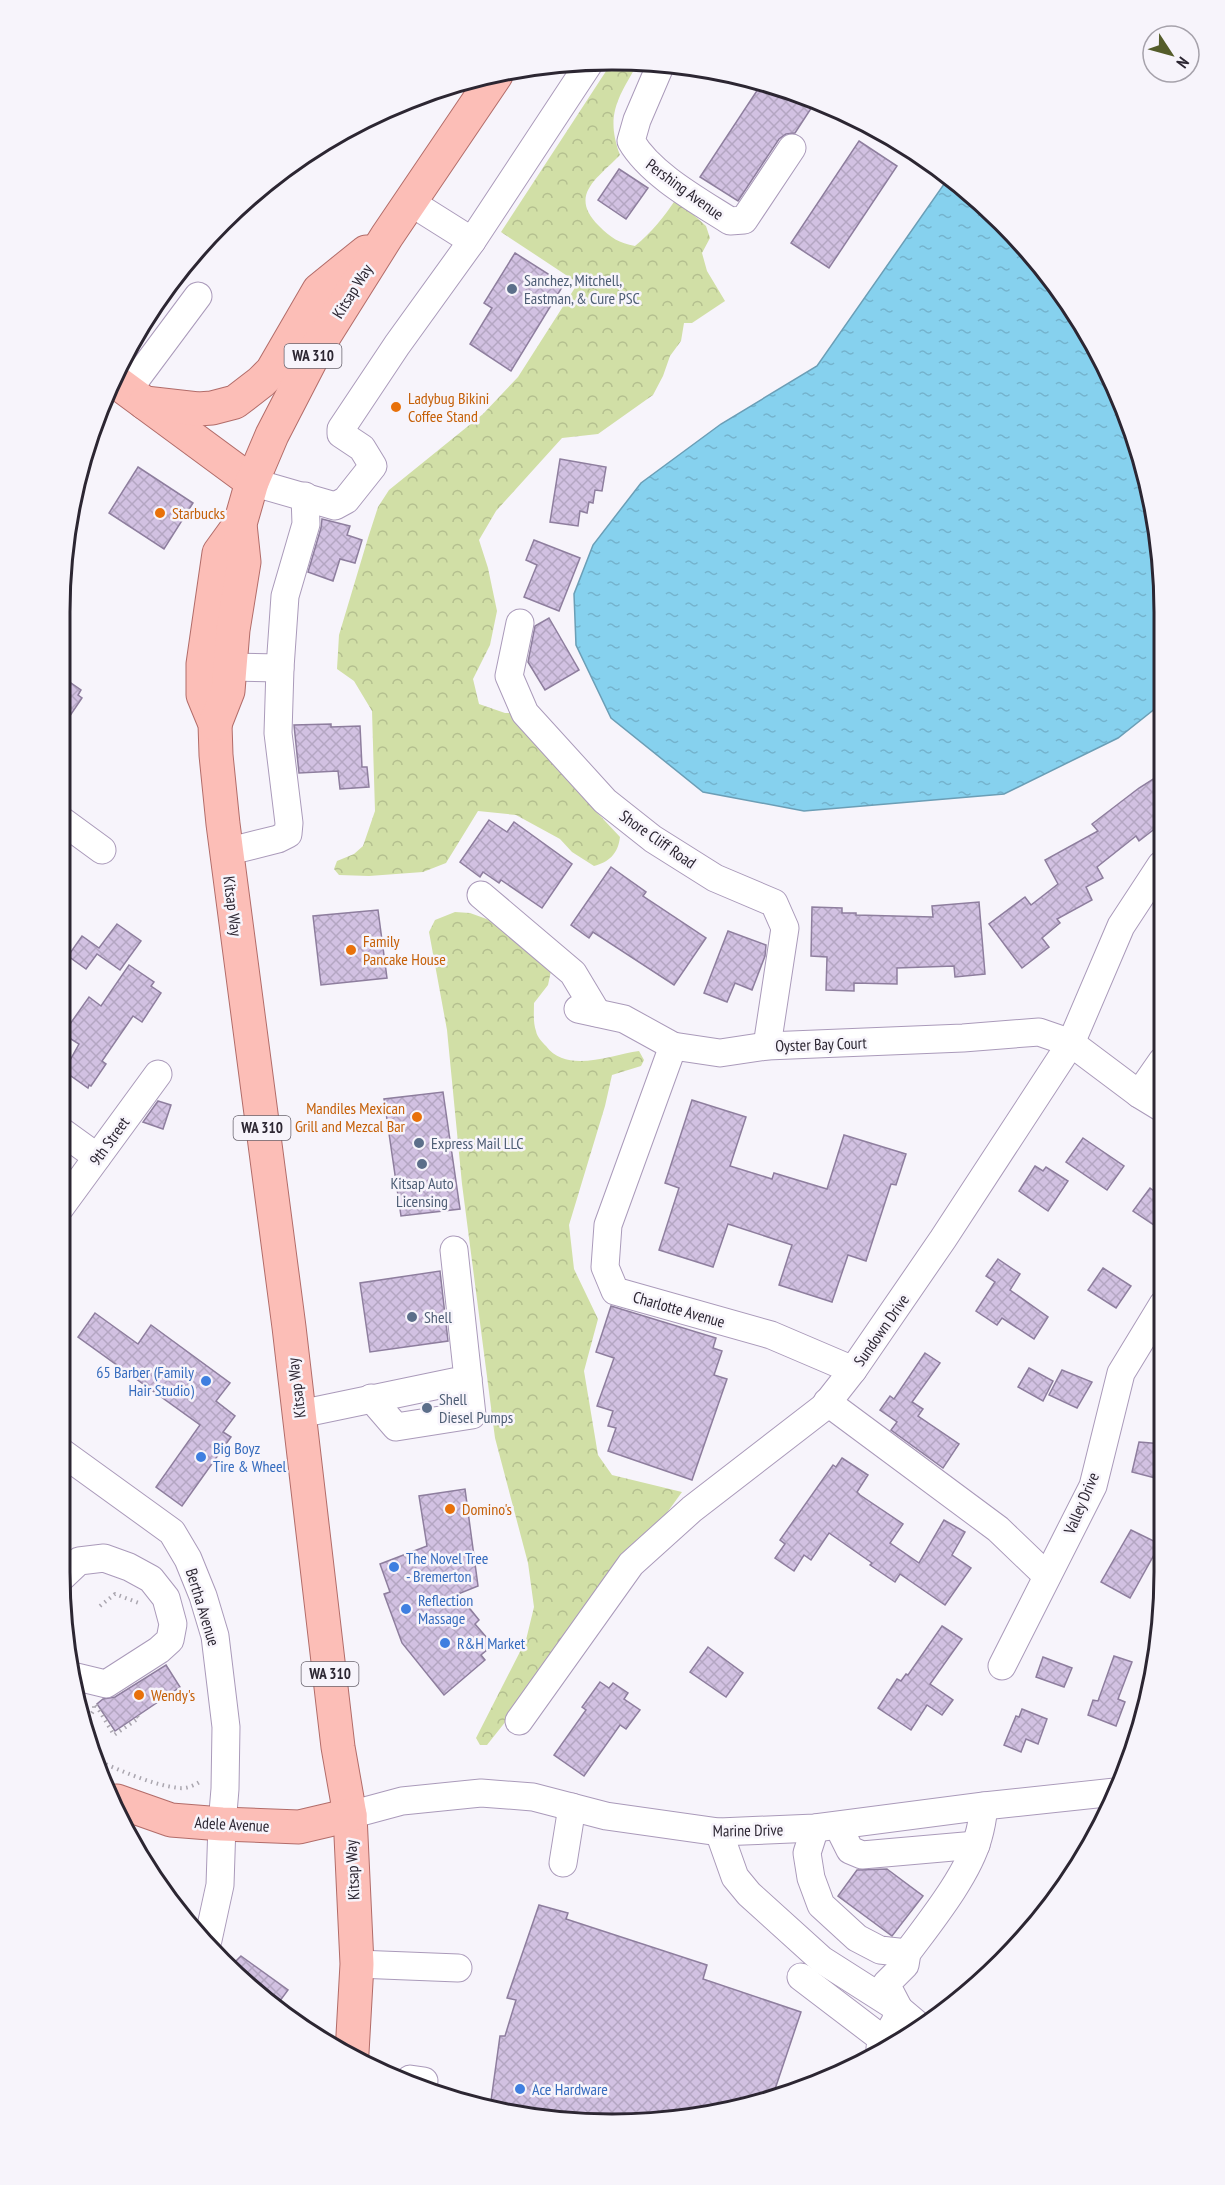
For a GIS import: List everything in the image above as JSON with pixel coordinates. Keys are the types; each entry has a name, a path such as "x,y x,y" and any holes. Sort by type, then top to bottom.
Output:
{"main road":[{"name":"Kitsap Way","path":"352,2048 357,1964 350,1815 338,1747 300,1414 226,852 215,724 202,695 202,664 219,553 240,524 252,482 272,435 318,346 387,236 489,85"},
{"path":"129,391 198,409 235,402 261,382 272,370 319,290 387,236"},
{"path":"129,391 252,482"},
{"name":"Kitsap Way","path":"215,724 228,691 229,667 244,562 240,524"},
{"name":"Adele Avenue","path":"130,1813 171,1820 299,1827 350,1815"}],"street":[{"path":"252,482 335,506 346,500 373,466 362,448 341,435 341,429 397,345 472,242 584,72"},
{"name":"Pershing Avenue","path":"657,73 637,120 631,141 638,153 657,170 730,221 744,219 792,148"},
{"path":"410,202 472,242"},
{"path":"129,391 198,296"},
{"path":"226,852 270,842 288,834 289,824 278,734 280,668 285,596 306,524 305,496"},
{"name":"Shore Cliff Road","path":"520,623 509,676 525,713 605,801 653,839 715,878 774,903 785,928 767,1046"},
{"path":"229,667 280,668"},
{"path":"70,827 102,850"},
{"name":"Sundown Drive","path":"519,1721 631,1564 692,1509 827,1402 853,1370 943,1239 1071,1043 1121,926 1154,876"},
{"name":"Oyster Bay Court","path":"481,895 573,973 588,1011 624,1019 673,1046 720,1053 767,1046 963,1038 1039,1032 1071,1043"},
{"path":"1071,1043 1154,1103"},
{"name":"Charlotte Avenue","path":"673,1046 608,1225 605,1267 615,1291 771,1335 853,1370"},
{"path":"1139,1094 1154,1072"},
{"name":"9th Street","path":"70,1195 158,1074"},
{"path":"70,1138 97,1156"},
{"path":"371,1398 396,1427 472,1415 454,1250"},
{"name":"Valley Drive","path":"1002,1666 1093,1486 1121,1373 1154,1320"},
{"path":"300,1414 468,1379"},
{"path":"827,1402 844,1417 998,1529 1047,1576"},
{"name":"Bertha Avenue","path":"70,1458 172,1532 188,1559 203,1596 215,1636 226,1727 225,1789 220,1885 209,1935"},
{"path":"70,1570 79,1561 104,1558 129,1567 151,1579 166,1598 173,1624 170,1640 159,1650 106,1684 81,1678"},
{"name":"Marine Drive","path":"350,1815 402,1801 481,1793 532,1797 606,1816 718,1832 826,1827 1107,1793"},
{"path":"908,2017 886,1984 905,1965 907,1953 955,1885 976,1845 984,1806"},
{"path":"563,1863 572,1807"},
{"path":"907,1953 880,1950 856,1938 821,1905 811,1878 807,1853 826,1827 850,1850 862,1855 976,1845"},
{"path":"718,1832 735,1877 749,1894 822,1959 908,2017"},
{"path":"357,1964 458,1968"},
{"path":"801,1977 882,2043"},
{"path":"884,2042 895,2022 908,2017"}],"path":[{"path":"100,1606 115,1594 146,1606"},
{"path":"90,1716 94,1710 94,1702 114,1735 138,1719 137,1716"}],"green space":[{"path":"607,70 634,71 620,97 614,118 620,155 589,188 586,205 590,215 611,237 635,246 657,224 676,199 706,226 710,238 702,253 707,271 725,301 692,323 684,323 681,341 670,356 653,395 598,434 562,438 496,511 479,540 488,568 497,611 490,645 473,679 479,704 505,713 515,713 576,790 620,837 615,853 608,860 594,866 572,852 560,839 516,815 478,811 446,863 423,872 369,876 339,875 334,869 337,861 354,854 363,846 375,811 372,711 354,681 337,669 339,635 378,507 389,490 483,414 518,377 578,283 501,232"},
{"path":"455,912 470,913 506,926 551,971 548,985 534,1003 534,1017 539,1037 555,1054 565,1059 590,1061 639,1051 644,1060 641,1066 612,1075 605,1106 569,1225 574,1269 598,1319 584,1371 598,1455 612,1475 682,1492 666,1514 628,1548 518,1706 487,1745 480,1745 476,1738 526,1640 534,1607 528,1563 495,1438 462,1184 447,1030 429,932 435,920"}],"water":[{"path":"944,184 996,229 1020,255 1063,311 1099,373 1126,438 1136,472 1150,542 1154,612 1154,710 1118,738 1004,794 804,811 703,792 611,718 576,645 574,594 593,545 641,483 721,424 817,366"}],"building":[{"path":"757,90 811,108 795,133 786,134 779,139 738,201 700,177"},
{"path":"859,141 897,166 829,268 791,243"},
{"path":"619,169 648,188 626,219 598,200"},
{"path":"515,253 564,284 511,371 470,344 492,308 484,303"},
{"path":"560,459 606,467 602,491 595,490 593,503 589,502 587,513 580,511 578,526 550,522"},
{"path":"138,467 193,503 164,549 109,513"},
{"path":"322,519 350,526 347,535 362,540 355,563 340,559 333,581 308,572"},
{"path":"534,540 580,558 559,611 524,597 537,565 526,560"},
{"path":"549,618 579,670 545,690 528,662 535,626"},
{"path":"70,682 81,690 78,695 82,698 70,716"},
{"path":"331,724 331,727 360,726 362,767 367,767 369,787 340,789 338,771 299,773 294,725"},
{"path":"1154,778 1154,829 1139,841 1136,836 1097,867 1103,878 1086,887 1092,900 1057,919 1060,923 1042,938 1049,947 1022,968 989,924 1025,897 1031,905 1058,884 1045,860 1098,831 1092,824"},
{"path":"489,820 507,832 514,822 572,864 542,908 501,880 499,883 483,872 480,877 460,862"},
{"path":"611,867 646,892 643,896 706,938 674,985 593,932 589,938 571,925"},
{"path":"979,902 985,974 955,977 954,966 897,968 897,984 854,983 854,991 826,990 827,957 811,956 812,907 842,908 842,913 856,913 856,915 933,917 932,906"},
{"path":"378,910 387,978 321,985 313,916"},
{"path":"117,924 141,941 120,970 97,954 86,969 70,957 70,953 82,936 99,948"},
{"path":"728,931 766,945 765,956 752,990 735,983 727,1002 704,993"},
{"path":"129,965 154,982 151,986 161,993 142,1022 133,1016 102,1061 106,1064 88,1088 70,1075 70,1060 79,1044 70,1038 70,1024 89,997 101,1006"},
{"path":"443,1092 460,1209 401,1216 384,1099"},
{"path":"692,1100 746,1117 730,1166 772,1179 774,1173 827,1189 844,1135 906,1154 896,1185 891,1184 866,1261 848,1255 832,1302 779,1285 792,1245 728,1224 713,1267 659,1250 679,1188 665,1183"},
{"path":"158,1101 171,1105 163,1129 143,1122"},
{"path":"1083,1138 1124,1166 1107,1190 1066,1162"},
{"path":"1035,1166 1043,1171 1046,1167 1068,1181 1048,1211 1019,1191"},
{"path":"1150,1188 1154,1191 1154,1225 1133,1211"},
{"path":"998,1259 1020,1274 1010,1290 1048,1317 1034,1339 1002,1318 997,1325 976,1311 995,1282 986,1276"},
{"path":"1103,1268 1131,1286 1116,1308 1088,1290"},
{"path":"440,1271 448,1341 370,1352 360,1283"},
{"path":"611,1306 716,1338 713,1348 722,1351 714,1375 727,1379 692,1480 608,1451 616,1428 608,1426 613,1411 597,1406 614,1358 596,1352"},
{"path":"95,1313 138,1344 151,1325 230,1383 216,1401 235,1416 223,1432 231,1437 182,1506 156,1487 200,1425 78,1337"},
{"path":"925,1353 940,1363 912,1402 923,1409 918,1416 959,1444 943,1468 891,1430 897,1422 880,1410 890,1396 894,1399"},
{"path":"1029,1368 1053,1381 1043,1401 1018,1387"},
{"path":"1062,1370 1092,1382 1077,1408 1049,1395"},
{"path":"1139,1442 1154,1443 1154,1478 1132,1472"},
{"path":"842,1458 868,1475 857,1492 903,1524 890,1543 919,1563 944,1520 965,1532 952,1555 971,1568 945,1605 900,1574 895,1582 829,1533 811,1560 804,1555 794,1571 775,1558 785,1544 780,1540 833,1465 836,1467"},
{"path":"465,1489 478,1586 458,1594 479,1620 475,1624 493,1645 481,1655 485,1660 444,1695 402,1643 384,1594 390,1592 380,1564 427,1546 419,1496"},
{"path":"1131,1530 1154,1541 1154,1555 1130,1598 1101,1582"},
{"path":"942,1626 962,1639 930,1684 953,1700 942,1715 927,1705 911,1730 878,1708 897,1679 901,1681 906,1674 908,1675"},
{"path":"708,1647 743,1673 726,1697 690,1672"},
{"path":"1114,1656 1132,1662 1118,1699 1125,1702 1116,1726 1088,1715 1093,1700 1098,1701"},
{"path":"1043,1657 1072,1668 1064,1687 1036,1677"},
{"path":"166,1665 180,1687 115,1731 97,1704 103,1699 115,1697"},
{"path":"600,1682 609,1688 613,1683 628,1693 624,1699 640,1710 626,1729 620,1725 584,1776 554,1755 586,1710 582,1707"},
{"path":"1022,1709 1047,1719 1038,1744 1026,1739 1021,1752 1004,1745 1016,1716 1019,1717"},
{"path":"887,1869 923,1896 892,1936 838,1896 857,1870"},
{"path":"539,1905 568,1913 566,1919 707,1965 703,1979 801,2012 775,2090 683,2110 648,2113 577,2113 542,2110 491,2100 500,2036 505,2036 516,2000 507,1998"},
{"path":"241,1956 288,1990 281,2000 235,1962"}],"place":[{"name":"Sanchez, Mitchell, Eastman, & Cure PSC","path":"512,289"},
{"name":"Ladybug Bikini Coffee Stand","path":"396,407"},
{"name":"Starbucks","path":"160,513"},
{"name":"Family Pancake House","path":"351,950"},
{"name":"Mandiles Mexican Grill and Mezcal Bar","path":"417,1117"},
{"name":"Express Mail LLC","path":"419,1143"},
{"name":"Kitsap Auto Licensing","path":"422,1164"},
{"name":"Shell","path":"412,1317"},
{"name":"65 Barber (Family Hair Studio)","path":"206,1381"},
{"name":"Shell Diesel Pumps","path":"427,1408"},
{"name":"Big Boyz Tire & Wheel","path":"201,1457"},
{"name":"Domino's","path":"450,1509"},
{"name":"The Novel Tree - Bremerton","path":"394,1567"},
{"name":"Reflection Massage","path":"406,1609"},
{"name":"R&H Market","path":"445,1643"},
{"name":"Wendy's","path":"139,1695"},
{"name":"Ace Hardware","path":"520,2089"}]}
